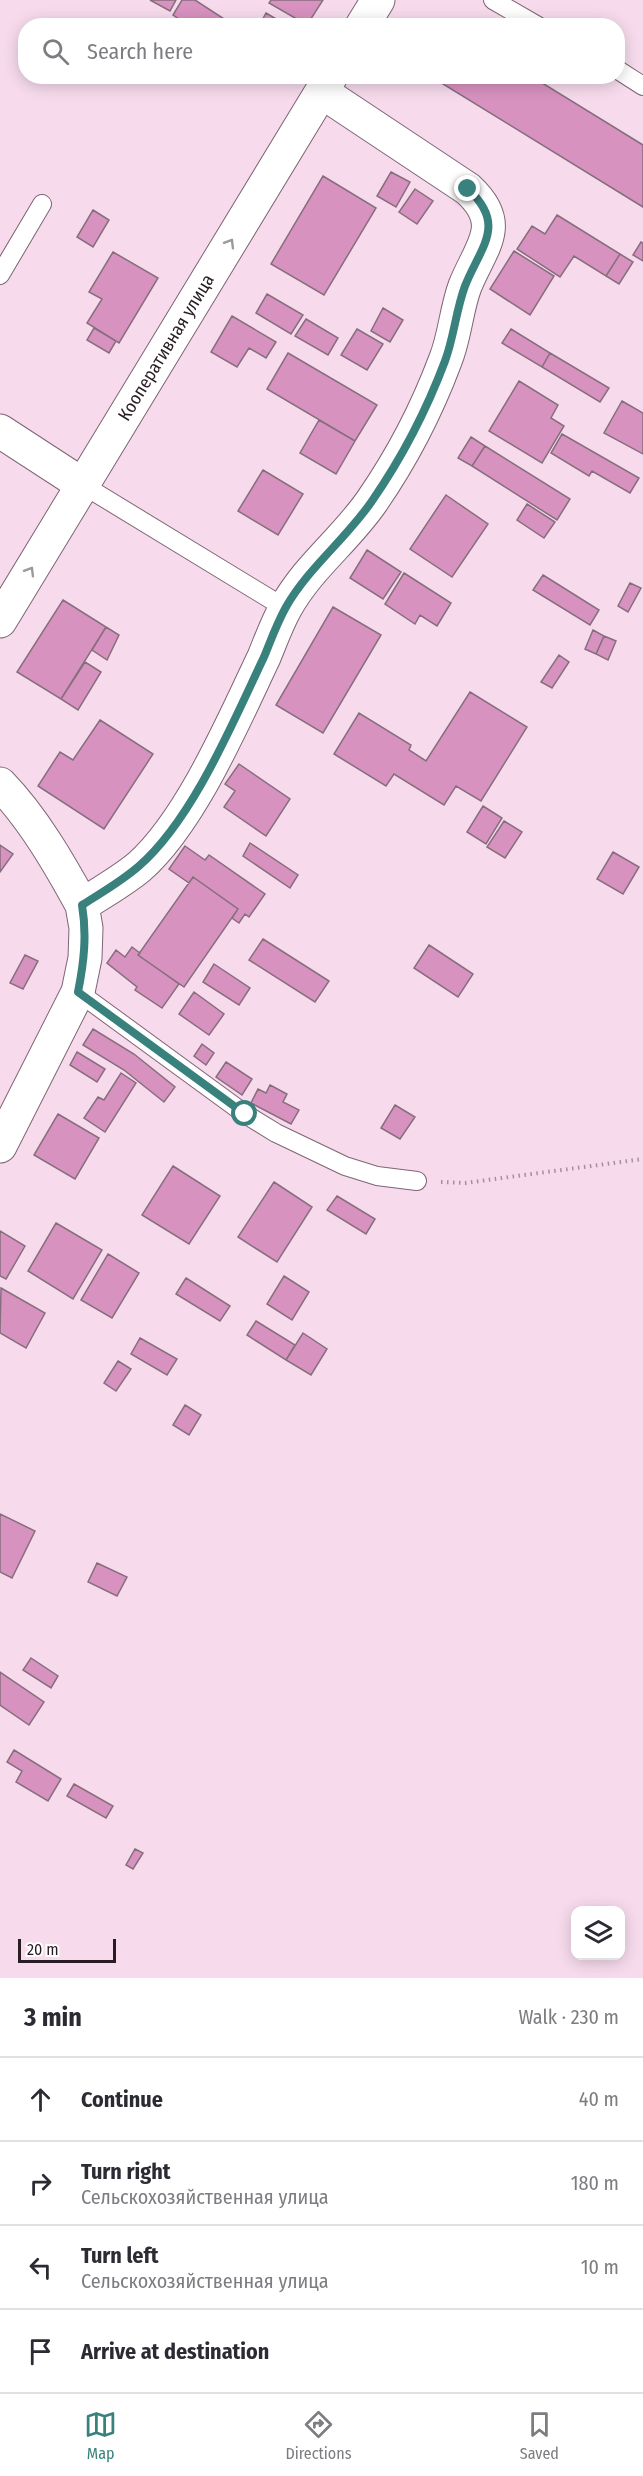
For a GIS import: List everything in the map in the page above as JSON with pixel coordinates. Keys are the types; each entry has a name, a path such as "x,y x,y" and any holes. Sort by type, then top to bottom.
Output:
{"street":[{"path":"367,18 378,0"},
{"path":"82,905 139,866 162,842 188,806 233,720 285,608 303,581 352,527 395,466 446,358 463,294 480,255 489,225 489,217 481,201 468,189 326,84"},
{"name":"Кооперативная улица","path":"0,621 326,84"},
{"path":"0,431 83,485"},
{"path":"0,783 12,796 64,871 82,905 86,928 85,958 78,992 0,1146"}],"lane":[{"path":"493,0 524,18"},
{"path":"625,74 643,86"},
{"path":"0,275 42,204"},
{"path":"83,485 285,608"},
{"path":"78,992 245,1114 276,1133 345,1166 377,1176 417,1181"}],"path":[{"path":"417,1181 465,1183 643,1159"}],"building":[{"path":"150,0 176,0 170,11"},
{"path":"182,0 195,0 223,18 177,18 173,15"},
{"path":"271,0 323,0 311,18 295,18 269,3"},
{"path":"266,13 274,18 263,18"},
{"path":"443,84 544,84 643,145 643,207"},
{"path":"391,172 410,182 396,207 377,196"},
{"path":"323,176 376,208 324,295 271,264"},
{"path":"415,189 433,201 417,224 399,212"},
{"path":"93,210 109,220 93,247 77,237"},
{"path":"557,215 620,254 606,276 574,256 560,277 517,249 532,226 545,234"},
{"path":"641,242 643,243 643,261 633,255"},
{"path":"514,251 554,276 530,315 490,289"},
{"path":"113,252 158,278 119,343 87,323 102,299 89,292"},
{"path":"620,254 633,262 619,284 606,276"},
{"path":"267,294 303,315 291,334 256,313"},
{"path":"383,308 403,320 390,342 371,331"},
{"path":"232,316 276,342 266,358 249,348 237,367 211,352"},
{"path":"306,319 338,338 328,355 295,336"},
{"path":"94,328 116,341 109,353 87,340"},
{"path":"357,329 383,344 367,370 341,355"},
{"path":"511,329 550,353 542,367 502,343"},
{"path":"288,353 377,405 355,441 267,389"},
{"path":"550,353 609,388 600,402 542,367"},
{"path":"519,381 558,405 551,418 564,426 542,463 489,431"},
{"path":"622,401 643,413 643,454 604,433"},
{"path":"319,420 355,441 336,474 300,453"},
{"path":"562,434 639,478 630,493 592,471 589,476 551,453"},
{"path":"471,437 485,446 472,466 458,458"},
{"path":"485,446 570,499 557,520 472,466"},
{"path":"263,470 303,494 278,535 238,511"},
{"path":"446,495 488,524 452,577 410,549"},
{"path":"527,504 555,522 544,538 517,520"},
{"path":"367,550 401,572 383,599 350,578"},
{"path":"404,573 451,603 437,626 420,615 415,624 385,604"},
{"path":"543,575 599,610 590,625 533,590"},
{"path":"630,583 641,588 628,612 618,606"},
{"path":"63,600 106,627 61,699 17,672"},
{"path":"333,607 381,635 323,733 276,705"},
{"path":"106,627 119,635 107,660 92,650"},
{"path":"593,630 604,636 596,654 585,649"},
{"path":"604,636 616,641 608,660 596,654"},
{"path":"559,655 569,662 552,688 541,682"},
{"path":"85,662 101,672 78,710 61,699"},
{"path":"470,692 527,727 481,801 456,786 444,805 394,774 386,786 334,754 359,713 411,745 409,750 426,761"},
{"path":"100,720 153,754 104,829 38,786 60,752 73,760"},
{"path":"239,764 290,799 266,836 224,807 235,791 225,784"},
{"path":"483,806 502,818 486,844 467,832"},
{"path":"504,821 522,832 505,858 487,847"},
{"path":"250,843 298,875 290,888 243,856"},
{"path":"0,845 13,854 0,872"},
{"path":"185,846 205,860 209,855 265,894 249,917 245,914 239,923 232,918 238,909 193,877 189,883 169,869"},
{"path":"613,852 639,867 623,894 597,879"},
{"path":"193,877 238,909 184,987 138,955"},
{"path":"263,939 329,981 315,1002 249,960"},
{"path":"429,945 473,974 458,997 414,968"},
{"path":"132,947 140,953 138,955 179,984 162,1008 135,990 137,987 107,963 116,950 125,957"},
{"path":"25,955 38,961 23,989 10,983"},
{"path":"214,964 250,988 239,1005 203,982"},
{"path":"194,992 224,1014 209,1035 179,1014"},
{"path":"93,1029 134,1054 175,1087 164,1102 124,1070 83,1045"},
{"path":"202,1044 214,1053 206,1065 194,1056"},
{"path":"77,1052 105,1069 97,1082 70,1065"},
{"path":"226,1062 252,1079 242,1095 216,1077"},
{"path":"121,1073 136,1083 105,1132 84,1118 98,1097 104,1100"},
{"path":"270,1085 287,1094 283,1102 299,1110 291,1124 251,1103 258,1089 266,1093"},
{"path":"395,1105 415,1117 400,1139 381,1128"},
{"path":"58,1114 99,1138 75,1179 34,1155"},
{"path":"173,1166 220,1196 189,1244 142,1215"},
{"path":"274,1182 312,1207 277,1262 238,1237"},
{"path":"337,1196 375,1219 366,1234 327,1210"},
{"path":"56,1223 102,1250 73,1299 28,1271"},
{"path":"0,1231 25,1246 6,1279 0,1276"},
{"path":"108,1254 139,1273 112,1318 81,1300"},
{"path":"284,1276 309,1292 292,1320 267,1304"},
{"path":"186,1278 230,1306 220,1321 176,1294"},
{"path":"1,1288 45,1313 26,1348 0,1333"},
{"path":"256,1321 295,1345 286,1360 247,1335"},
{"path":"303,1333 327,1349 311,1375 286,1360"},
{"path":"140,1338 177,1359 167,1375 131,1354"},
{"path":"118,1361 131,1369 116,1391 104,1383"},
{"path":"185,1405 201,1415 189,1435 173,1425"},
{"path":"0,1514 35,1531 12,1578 0,1572"},
{"path":"97,1563 127,1577 117,1596 88,1582"},
{"path":"31,1658 58,1676 51,1688 23,1670"},
{"path":"0,1672 44,1702 29,1725 0,1705"},
{"path":"14,1750 61,1779 48,1801 16,1782 22,1771 7,1762"},
{"path":"74,1784 113,1806 106,1818 67,1796"},
{"path":"135,1849 143,1853 133,1869 126,1865"}],"route":[{"path":"245,1114 78,992 85,958 86,928 82,905 139,866 162,842 188,806 233,720 285,608 303,581 352,527 395,466 446,358 465,286 488,233 489,217 481,201 468,189"}]}
